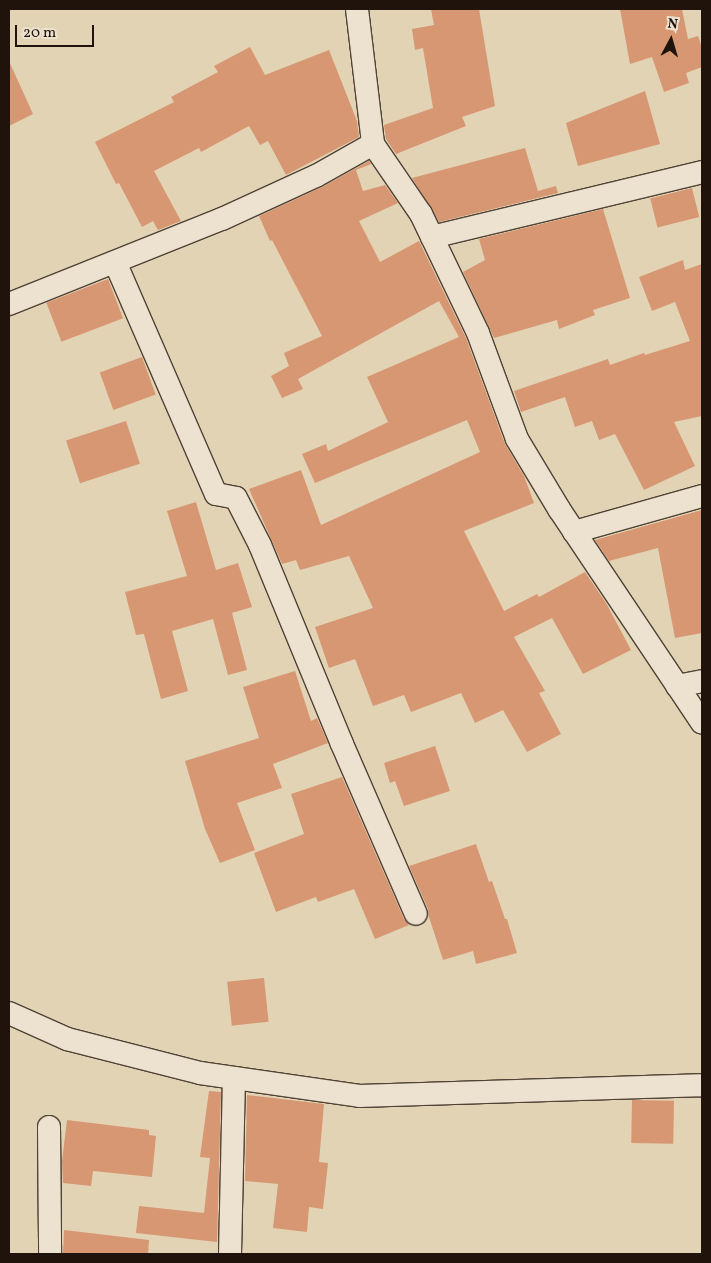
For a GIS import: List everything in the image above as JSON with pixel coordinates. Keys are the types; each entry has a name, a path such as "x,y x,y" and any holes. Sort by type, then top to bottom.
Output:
{"street":[{"path":"357,9 373,144 422,214 478,334 517,439 574,532 702,723"},
{"path":"9,304 222,219 316,176 373,144"},
{"path":"432,237 702,172"},
{"path":"115,262 216,494 236,498 260,545 342,744 416,914"},
{"path":"574,532 702,496"},
{"path":"677,686 702,682"},
{"path":"9,1013 67,1039 200,1073 359,1096 702,1085"},
{"path":"230,1254 234,1078"},
{"path":"49,1127 50,1254"}],"building":[{"path":"431,9 479,9 495,106 462,117 466,126 396,154 386,139 384,125 433,108 423,48 415,50 412,29 434,25"},
{"path":"620,9 682,9 688,39 698,36 702,48 702,67 686,73 689,83 664,92 652,57 630,64"},
{"path":"250,47 265,75 329,50 357,121 359,137 286,175 268,141 260,145 249,126 201,152 199,148 154,171 181,221 158,230 153,221 142,227 119,183 116,184 95,142 174,102 171,97 218,72 214,66"},
{"path":"9,61 33,114 9,126"},
{"path":"645,91 660,144 578,166 566,123"},
{"path":"525,148 538,191 556,186 558,193 439,222 412,178"},
{"path":"369,161 371,164 356,170 363,191 385,185 398,203 359,221 380,262 419,241 466,338 505,444 524,476 534,503 464,531 504,611 537,594 539,597 585,572 606,603 631,650 583,674 552,618 514,637 545,691 539,693 561,734 527,752 503,710 475,723 461,693 411,712 404,695 373,706 355,659 329,668 315,627 373,608 349,556 300,570 296,560 282,564 249,489 301,470 321,525 480,452 467,420 315,483 302,454 326,444 328,451 388,422 367,377 459,337 439,301 298,379 303,389 282,398 271,376 289,366 284,353 322,336 272,240 270,241 259,216 322,187"},
{"path":"692,188 699,217 658,228 650,198"},
{"path":"603,209 630,298 593,310 595,315 559,329 557,320 494,338 463,272 485,260 479,239"},
{"path":"683,260 685,270 702,264 702,416 674,422 695,466 644,490 615,434 599,440 592,421 575,427 565,397 521,412 514,391 608,359 610,365 644,353 645,355 690,341 675,302 652,311 639,277"},
{"path":"108,279 123,318 61,342 46,303"},
{"path":"142,357 156,395 113,410 100,372"},
{"path":"126,421 140,464 80,483 66,440"},
{"path":"196,502 216,570 238,563 252,607 232,613 247,670 228,675 213,619 172,631 188,691 161,699 144,634 136,635 125,592 187,576 167,511"},
{"path":"702,510 702,633 675,638 658,548 609,561 595,540"},
{"path":"295,671 311,721 317,718 328,743 273,764 282,788 237,803 255,850 220,863 205,829 185,761 259,738 243,687"},
{"path":"435,746 450,791 404,806 395,781 390,783 384,763"},
{"path":"342,777 404,919 409,925 375,939 354,889 318,902 316,897 276,912 254,853 304,834 291,794"},
{"path":"476,844 489,882 492,881 505,919 507,919 517,953 476,964 473,951 443,960 428,909 409,866"},
{"path":"264,978 269,1022 232,1026 227,982"},
{"path":"209,1091 221,1092 217,1242 136,1233 139,1206 204,1213 210,1158 200,1157"},
{"path":"247,1095 324,1104 319,1162 328,1163 323,1209 309,1207 307,1232 273,1228 278,1184 245,1181"},
{"path":"632,1100 674,1101 673,1144 631,1143"},
{"path":"67,1120 149,1130 149,1135 156,1136 152,1177 93,1171 91,1186 63,1183 62,1161"},
{"path":"64,1230 149,1240 148,1254 63,1254"}]}
